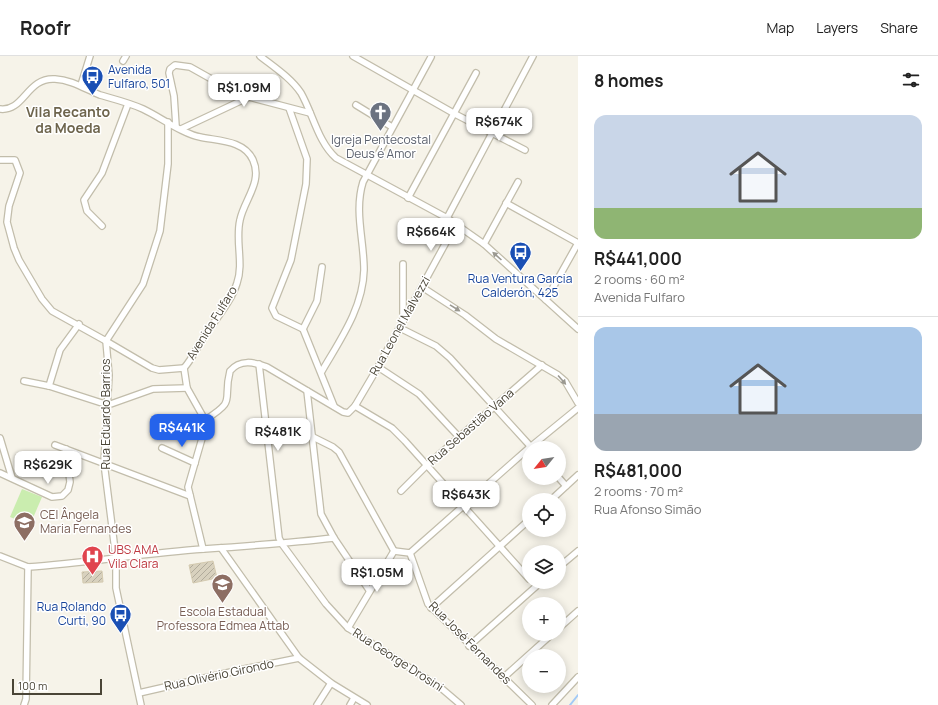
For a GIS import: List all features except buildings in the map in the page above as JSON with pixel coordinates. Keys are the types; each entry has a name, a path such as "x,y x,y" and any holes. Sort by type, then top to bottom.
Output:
{"street":[{"path":"80,85 90,56"},
{"path":"260,56 295,86 330,153 336,158 456,224 484,244 578,329"},
{"path":"353,56 454,114 525,150"},
{"path":"447,218 494,133 533,56"},
{"path":"322,371 356,309 360,296 364,270 358,203 360,192 367,174 431,57"},
{"path":"249,97 178,127 169,73 170,69 175,65 190,67 231,90 249,97 310,114"},
{"path":"408,198 476,73"},
{"name":"Avenida Fulfaro","path":"0,109 7,110 13,108 32,87 46,80 64,80 80,85 98,94 142,108 189,134 198,137 235,143 245,150 252,158 256,176 255,183 239,221 240,266 237,283 227,302 196,349 192,358 184,368 187,388 205,420"},
{"path":"102,226 87,211 84,200 102,173 128,104"},
{"path":"356,105 392,127"},
{"path":"289,108 307,159 306,184 291,260 272,308 276,316 303,329 322,371 334,406"},
{"path":"106,341 143,284 160,231 168,164 168,122"},
{"path":"0,160 15,160 18,164 20,173 9,206 7,222 14,248 52,311 79,324 152,368 159,370 184,368"},
{"path":"484,244 518,182"},
{"path":"506,203 578,243 546,300"},
{"name":"Rua Leonel Malvezzi","path":"355,406 402,325 456,224"},
{"path":"402,264 402,325 445,353 524,441"},
{"path":"303,329 316,301 322,267"},
{"path":"422,287 466,315 496,339 542,365 565,381 578,403"},
{"path":"49,386 60,350 79,324"},
{"name":"Rua Eduardo Barrios","path":"106,341 109,375 104,463 116,558 116,588 141,705"},
{"path":"204,548 188,487 203,435 205,420 222,409 226,404 229,376 233,367 244,362 259,364 346,413 355,406 392,428 522,572"},
{"path":"259,364 279,538 326,604 348,628"},
{"name":"Rua Sebastião Vana","path":"401,491 426,466 542,365"},
{"path":"378,367 419,394 459,437"},
{"path":"24,381 49,386 108,406 153,389 187,388"},
{"path":"307,391 320,506 324,522 369,590"},
{"path":"538,441 578,408"},
{"path":"313,437 333,447 339,452 394,551 410,553 522,455"},
{"path":"0,438 12,478"},
{"path":"55,445 190,496"},
{"path":"162,448 195,463"},
{"path":"0,473 52,496 62,496 70,486 66,449"},
{"path":"558,493 578,475"},
{"path":"431,608 522,526"},
{"path":"0,556 28,567 204,548 282,544 334,538"},
{"path":"221,548 299,658 354,698 367,705"},
{"path":"566,561 578,550"},
{"name":"Rua George Drosini","path":"394,551 369,590 348,628 436,684 461,705"},
{"name":"Rua José Fernandes","path":"410,553 428,604 431,608 532,705"},
{"path":"24,705 26,699 28,567"},
{"path":"470,646 534,589"},
{"path":"566,622 578,611"},
{"path":"504,678 544,641"},
{"name":"Rua Olivério Girondo","path":"138,693 299,658"},
{"path":"552,705 578,677"},
{"path":"317,705 331,682"},
{"path":"350,705 354,698"}],"green space":[{"path":"22,489 42,497 30,525 10,517"}],"waterway":[{"path":"570,705 578,695"}],"place":[{"name":"Avenida Fulfaro, 501","path":"93,96"},
{"name":"Igreja Pentecostal Deus é Amor","path":"381,132"},
{"name":"Rua Ventura Garcia Calderón, 425","path":"520,272"},
{"name":"CEI Ângela Maria Fernandes","path":"24,542"},
{"name":"UBS AMA Vila Clara","path":"93,576"},
{"name":"Escola Estadual Professora Edmea Attab","path":"223,604"},
{"name":"Rua Rolando Curti, 90","path":"121,634"}],"district":[{"name":"Vila Recanto da Moeda","path":"68,120"}]}
